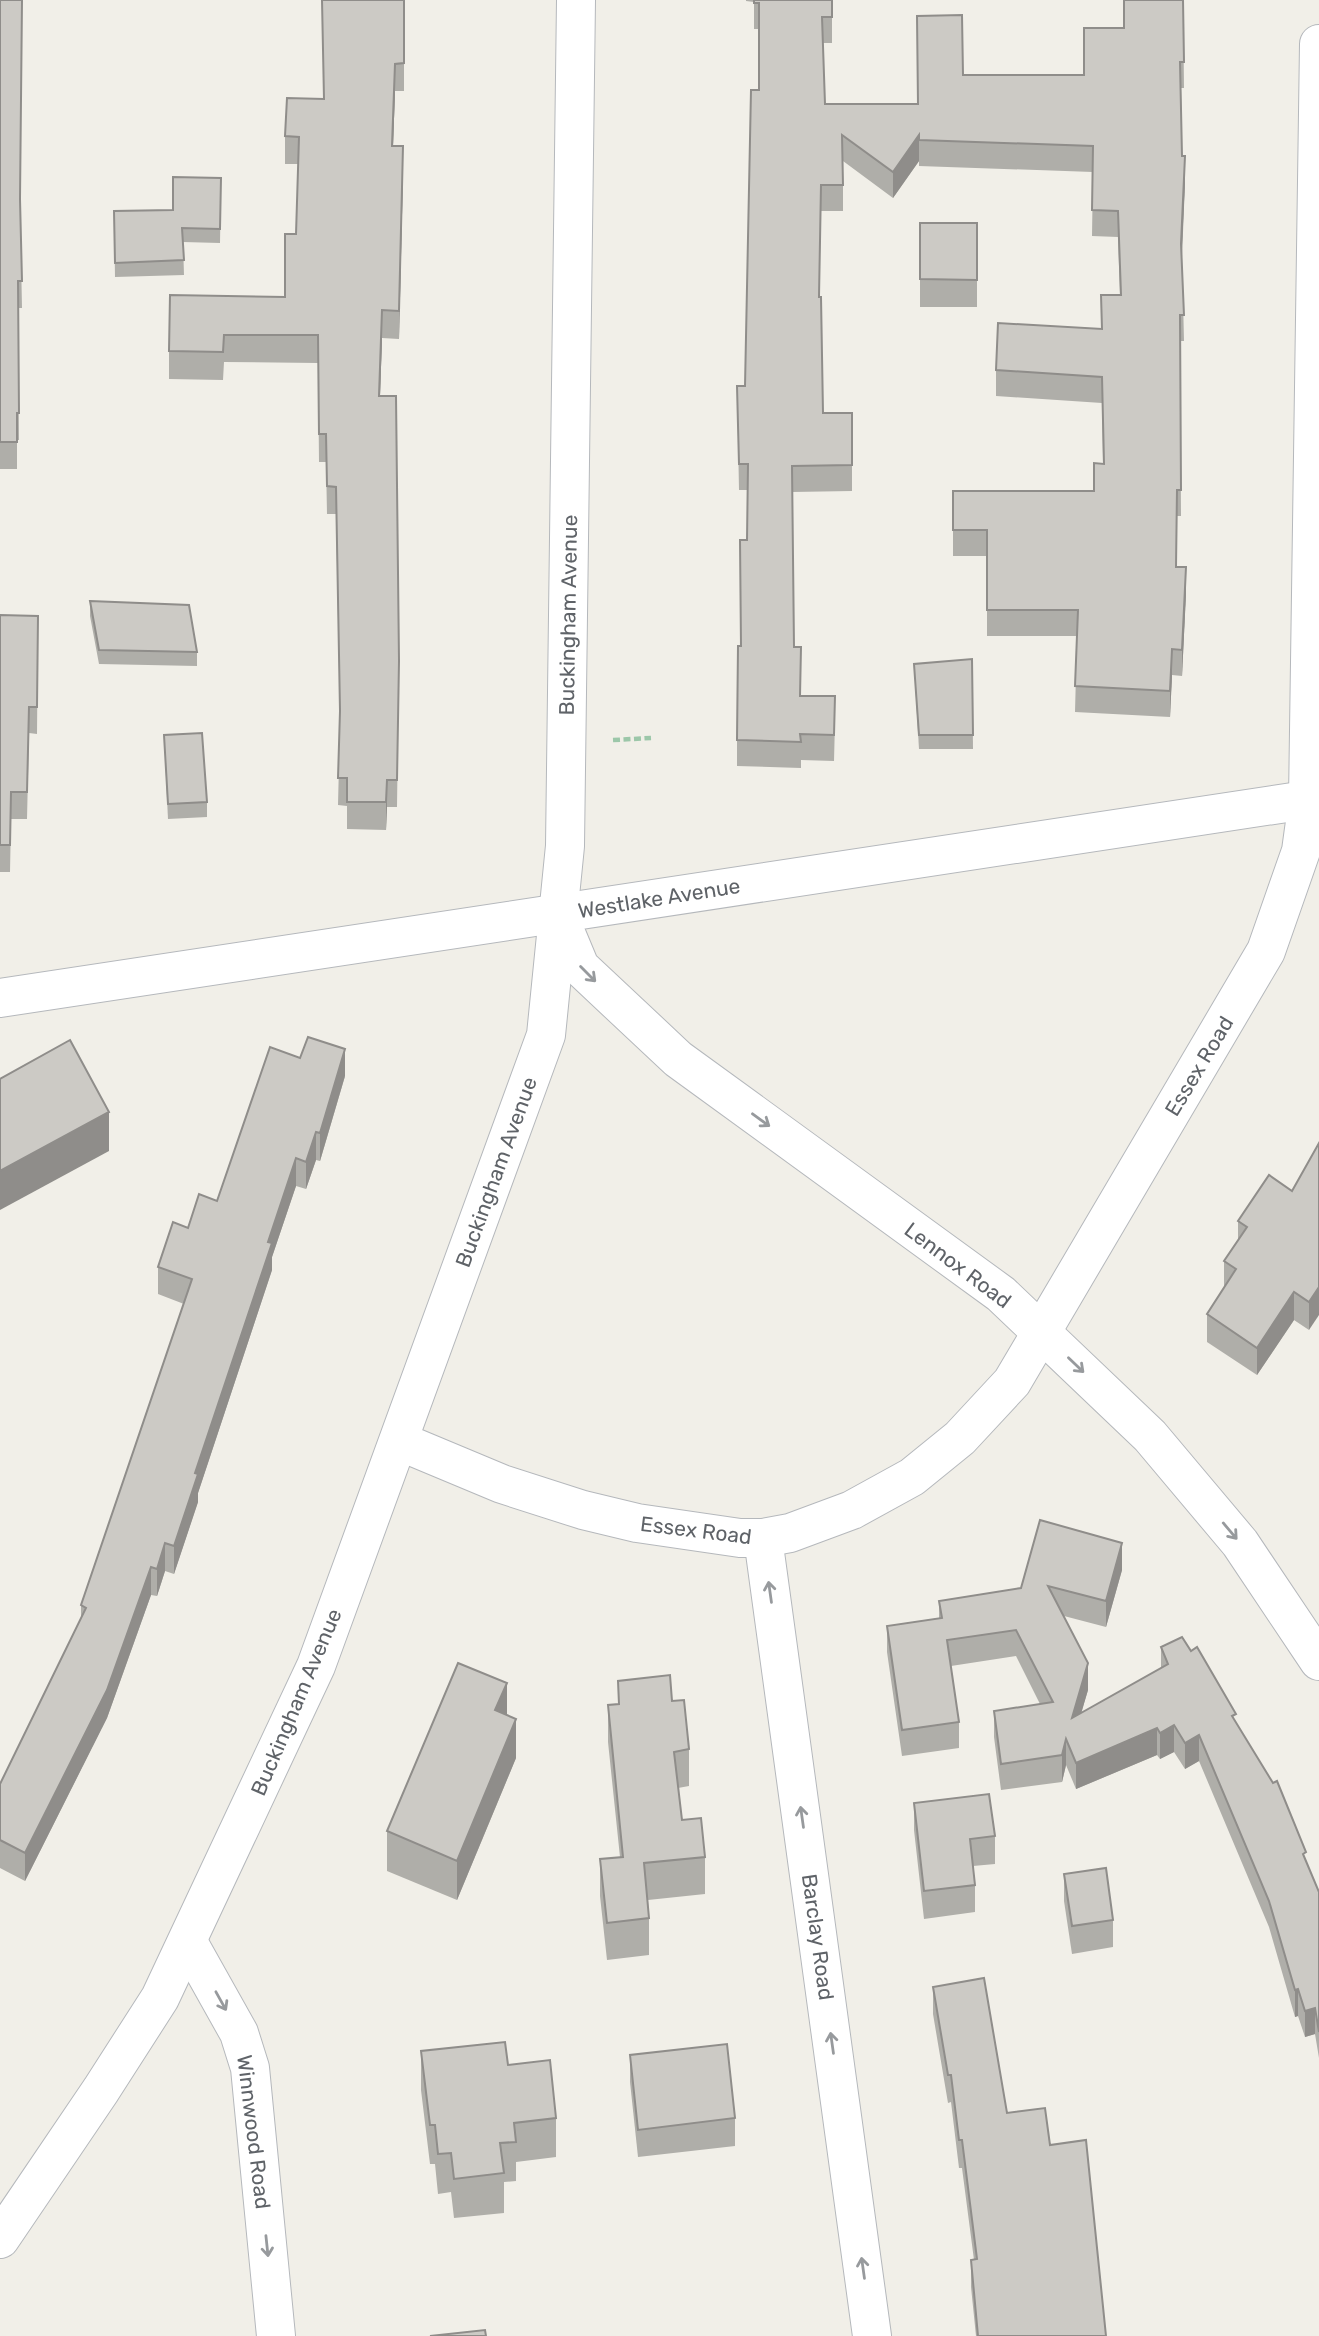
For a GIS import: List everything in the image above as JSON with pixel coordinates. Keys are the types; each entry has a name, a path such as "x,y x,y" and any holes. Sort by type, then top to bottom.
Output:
{"street":[{"name":"Buckingham Avenue","path":"0,2239 102,2090 152,2010 188,1942 316,1666 546,1035 565,846 576,0"},
{"name":"Essex Road","path":"399,1441 502,1485 583,1510 637,1523 740,1538 763,1538 790,1533 852,1510 912,1477 960,1438 1012,1382 1266,951 1301,851 1314,799 1319,44"},
{"name":"Westlake Avenue","path":"0,998 1314,799"},
{"name":"Lennox Road","path":"558,914 580,967 678,1059 1001,1294 1150,1436 1240,1543 1319,1661"},
{"name":"Barclay Road","path":"763,1538 872,2336"},
{"name":"Winnwood Road","path":"188,1942 239,2033 250,2068 276,2336"}],"path":[{"path":"610,740 651,738"}],"building":[{"path":"0,0 22,0 22,281 18,281 17,442 0,442"},
{"path":"322,0 404,0 404,63 395,64 392,146 403,146 399,311 382,310 379,396 396,396 399,661 397,780 387,780 386,802 347,802 347,778 338,778 340,711 336,487 327,486 326,434 319,434 318,335 224,335 223,352 169,351 170,295 285,297 285,234 296,234 299,137 285,136 287,98 324,99"},
{"path":"754,0 832,0 832,17 822,17 825,104 918,104 917,16 962,15 963,75 1084,75 1084,28 1124,28 1124,0 1183,0 1184,62 1180,62 1182,156 1185,156 1181,244 1184,315 1180,315 1181,490 1177,490 1176,567 1186,567 1182,650 1172,649 1170,691 1075,686 1078,610 987,610 987,530 953,530 953,491 1094,491 1094,463 1104,464 1102,377 996,370 998,323 1102,329 1101,295 1121,295 1118,211 1092,210 1093,146 919,140 919,135 893,172 842,135 843,185 821,185 819,297 823,413 852,413 852,465 792,466 794,647 801,647 800,696 835,696 834,735 800,734 801,742 737,740 738,646 741,646 740,540 747,540 748,464 739,464 737,386 745,386 751,90 759,90 759,3 754,3"},
{"path":"173,177 221,178 220,229 182,228 184,260 115,263 114,211 173,210"},
{"path":"920,223 977,223 977,280 920,279"},
{"path":"90,601 189,605 197,652 99,650"},
{"path":"0,615 38,616 37,707 29,707 27,792 11,792 10,845 0,845"},
{"path":"972,659 973,735 919,735 914,664"},
{"path":"202,733 207,802 168,804 164,735"},
{"path":"308,1037 345,1049 320,1133 316,1132 306,1162 296,1158 268,1242 272,1243 195,1473 198,1474 174,1546 165,1543 157,1569 151,1567 107,1690 25,1853 0,1840 0,1784 86,1608 81,1605 192,1279 158,1267 173,1222 188,1228 199,1194 217,1201 270,1047 300,1058"},
{"path":"70,1040 109,1112 0,1171 0,1079"},
{"path":"1319,1143 1319,1287 1309,1302 1294,1292 1257,1348 1207,1314 1236,1269 1224,1261 1247,1227 1238,1221 1269,1175 1292,1191"},
{"path":"1040,1520 1122,1543 1106,1601 1048,1586 1088,1663 1072,1718 1168,1664 1161,1647 1182,1637 1191,1651 1197,1647 1236,1714 1232,1716 1273,1783 1277,1781 1319,1892 1319,2032 1315,2008 1305,2011 1298,1989 1295,1990 1269,1901 1199,1735 1185,1743 1174,1725 1160,1733 1157,1728 1076,1763 1066,1739 1062,1755 1001,1764 994,1711 1053,1702 1016,1630 947,1640 959,1722 902,1730 887,1626 942,1618 939,1601 1021,1588"},
{"path":"458,1663 507,1683 495,1710 516,1719 457,1861 387,1831"},
{"path":"670,1675 672,1701 684,1700 689,1749 674,1752 682,1820 701,1818 705,1857 644,1863 649,1918 607,1923 600,1859 623,1857 608,1705 619,1704 618,1681"},
{"path":"989,1794 995,1836 970,1839 975,1885 924,1891 914,1803"},
{"path":"1106,1868 1113,1920 1072,1926 1064,1874"},
{"path":"984,1978 1007,2113 1045,2108 1050,2145 1086,2140 1106,2336 978,2336 971,2260 977,2259 962,2140 959,2140 951,2075 948,2075 933,1987"},
{"path":"505,2042 508,2065 550,2060 556,2118 514,2123 516,2142 500,2143 504,2173 454,2179 451,2153 438,2154 435,2125 430,2125 421,2051"},
{"path":"727,2044 735,2118 638,2130 630,2055"},
{"path":"485,2330 486,2336 430,2336"}]}
